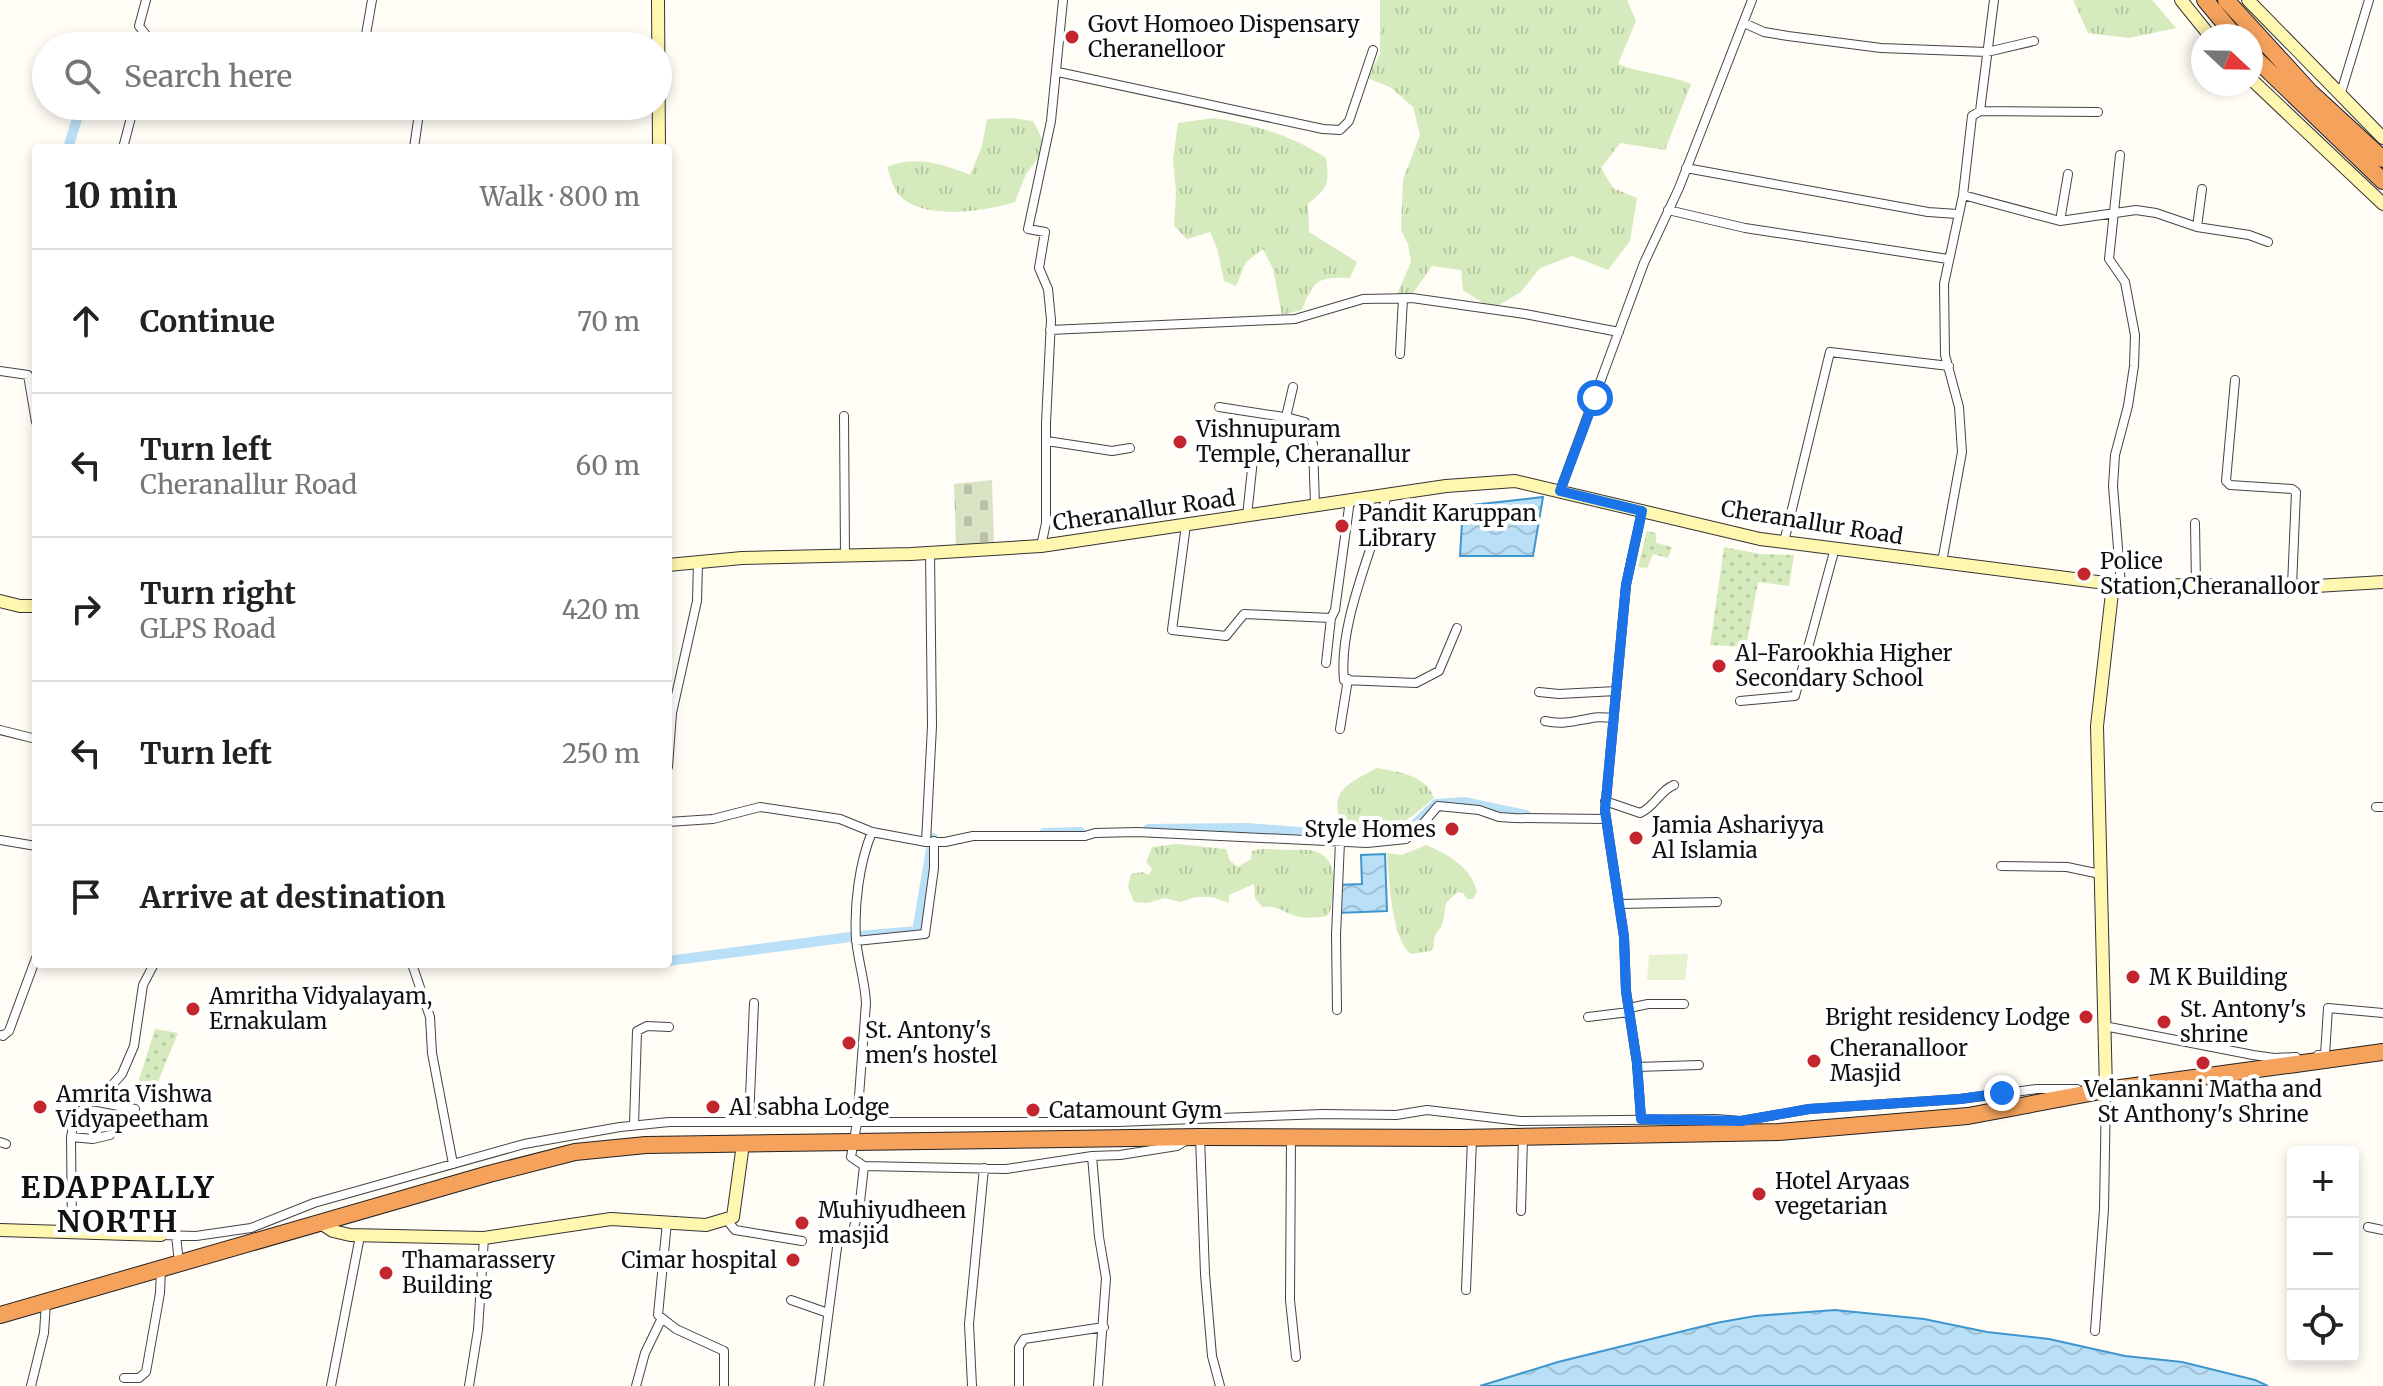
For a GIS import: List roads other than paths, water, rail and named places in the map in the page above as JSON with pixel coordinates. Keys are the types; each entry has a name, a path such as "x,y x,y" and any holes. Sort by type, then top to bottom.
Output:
{"highway":[{"path":"2205,0 2225,24"},
{"path":"2226,0 2304,97"},
{"path":"2263,64 2304,97 2375,165 2383,181"},
{"path":"0,1315 179,1264 252,1235 319,1222 575,1152 646,1145 1472,1138 1779,1132 1968,1116 2106,1090 2383,1052"}],"main road":[{"path":"658,0 658,32"},
{"path":"2181,0 2200,24"},
{"path":"2248,0 2383,138"},
{"path":"2263,91 2309,136 2375,165 2383,204"},
{"path":"659,120 659,144"},
{"name":"Cheranallur Road","path":"672,565 742,558 1041,546 1446,486 1515,481 1760,539 2117,584 2292,586 2383,582"},
{"path":"2106,1090 2097,726 2117,584"},
{"path":"0,601 32,606"},
{"path":"319,1222 333,1231 360,1236 484,1238 611,1219 706,1225 733,1217 743,1144"},
{"path":"0,1230 161,1235"}],"street":[{"path":"144,32 139,26 146,0"},
{"path":"366,32 372,0"},
{"path":"1041,546 1046,523 1050,330 1048,289 1039,268 1045,232 1028,229 1035,186 1042,169 1058,72 1063,0"},
{"path":"1560,491 1644,263 1686,168 1752,0"},
{"path":"1980,111 1994,0"},
{"path":"2340,96 2369,0"},
{"path":"1744,23 1764,32 1881,48 1987,52 2034,41"},
{"path":"1058,72 1323,129 1340,130 1349,121 1373,50"},
{"path":"1942,562 1962,452 1959,407 1945,355 1944,284 1963,195 1972,116 1980,111 2098,112"},
{"path":"124,144 130,120"},
{"path":"415,144 418,120"},
{"path":"2117,584 2113,486 2115,455 2128,406 2135,335 2125,282 2109,259 2120,155"},
{"path":"1686,168 1716,176 1826,192 1928,212 1957,214"},
{"path":"2060,221 2068,174"},
{"path":"2197,227 2202,189"},
{"path":"1963,195 2060,221 2136,210 2156,213 2197,227 2249,235 2268,242"},
{"path":"1668,210 1745,228 1948,259"},
{"path":"1050,330 1295,319 1363,299 1403,298 1525,314 1619,332"},
{"path":"1400,354 1403,298"},
{"path":"1784,542 1830,352 1949,366"},
{"path":"0,371 28,375 32,398"},
{"path":"2235,380 2226,481 2230,485 2292,489 2296,492 2292,586"},
{"path":"1286,417 1293,387"},
{"path":"1219,407 1305,422 1313,444 1315,505"},
{"path":"844,416 845,555"},
{"path":"1047,441 1112,451 1130,448"},
{"path":"1247,516 1254,450"},
{"path":"1387,495 1354,599 1342,665 1344,680 1416,683 1439,671 1457,628"},
{"path":"1326,663 1350,500"},
{"path":"1641,1119 1620,904 1605,801 1626,585 1642,511"},
{"path":"2195,523 2196,585"},
{"path":"1186,525 1172,630 1226,636 1244,614 1254,613 1331,618"},
{"path":"1740,701 1795,696 1835,548"},
{"path":"856,938 925,934 934,868 930,842 930,552"},
{"path":"672,713 697,601 698,562"},
{"path":"1340,729 1348,679"},
{"path":"1539,692 1616,691"},
{"path":"1545,721 1560,725 1590,718 1613,718"},
{"path":"0,730 32,738"},
{"path":"1605,801 1640,813 1648,809 1663,789 1674,785"},
{"path":"672,822 713,819 760,807 840,819 872,832 930,842 973,836 1085,836 1137,832 1367,843 1406,839 1438,806 1479,810 1514,818 1606,816"},
{"path":"872,832 859,891 856,938 866,1003 857,1123 851,1157 864,1166 984,1168 1046,1165 1177,1146 1196,1138 1212,1356 1220,1386"},
{"path":"0,840 32,845"},
{"path":"1337,1010 1340,841"},
{"path":"2001,866 2067,867 2100,874"},
{"path":"1620,904 1717,902"},
{"path":"0,1035 9,1031 32,968"},
{"path":"72,1232 71,1137 75,1116 105,1093 122,1074 134,1046 143,985 152,968"},
{"path":"413,968 430,1017 432,1053 453,1164"},
{"path":"749,1121 754,1003"},
{"path":"1588,1017 1597,1018 1648,1004 1684,1004"},
{"path":"2104,1026 2193,1044 2283,1057 2325,1055 2328,1008 2383,1013"},
{"path":"634,1125 637,1031 643,1026 669,1027"},
{"path":"1637,1067 1699,1065"},
{"path":"161,1235 252,1235 314,1203 524,1144 669,1122 1118,1122 1323,1114 1396,1115 1427,1110 1520,1121 1741,1121 1828,1107 1960,1099 2037,1089 2106,1090 2104,1209 2095,1331"},
{"path":"92,1101 135,1109"},
{"path":"71,1137 93,1139 110,1135"},
{"path":"1521,1211 1523,1137"},
{"path":"1291,1138 1290,1300 1296,1357"},
{"path":"1466,1290 1472,1138"},
{"path":"1092,1156 1106,1278 1098,1386"},
{"path":"825,1238 838,1240 853,1230 859,1211 864,1166"},
{"path":"972,1386 969,1324 984,1168"},
{"path":"726,1219 735,1230 802,1241"},
{"path":"636,1386 645,1353 661,1320 657,1307 667,1222"},
{"path":"2368,1227 2383,1230"},
{"path":"176,1235 179,1264"},
{"path":"331,1386 360,1236"},
{"path":"469,1386 478,1330 484,1238"},
{"path":"819,1386 838,1240"},
{"path":"124,1378 139,1378 146,1372 160,1293 161,1269"},
{"path":"791,1300 828,1313"},
{"path":"31,1386 44,1333 46,1302"},
{"path":"661,1320 724,1351 724,1386"},
{"path":"1019,1386 1019,1347 1024,1339 1104,1327"}],"water":[{"path":"1543,497 1533,556 1460,556 1463,506"},
{"path":"1385,854 1387,911 1338,913 1337,885 1362,884 1361,855"},
{"path":"1835,1310 1924,1319 1987,1332 2049,1339 2125,1356 2182,1362 2268,1386 1480,1386 1558,1362 1716,1323 1755,1316"}],"waterway":[{"path":"69,144 77,120"},
{"path":"1148,829 1247,828 1351,836 1395,835 1408,831 1436,804 1464,802 1526,815"},
{"path":"1044,833 1080,832"},
{"path":"672,960 917,931 933,838"}],"place":[{"name":"Govt Homoeo Dispensary Cheranelloor","path":"1072,37"},
{"name":"Vishnupuram Temple, Cheranallur","path":"1180,442"},
{"name":"Pandit Karuppan Library","path":"1342,526"},
{"name":"Police Station,Cheranalloor","path":"2084,574"},
{"name":"Al-Farookhia Higher Secondary School","path":"1719,666"},
{"name":"Style Homes","path":"1452,829"},
{"name":"Jamia Ashariyya Al Islamia","path":"1636,838"},
{"name":"M K Building","path":"2133,977"},
{"name":"Amritha Vidyalayam, Ernakulam","path":"193,1009"},
{"name":"Bright residency Lodge","path":"2086,1017"},
{"name":"St. Antony's shrine","path":"2164,1022"},
{"name":"St. Antony's men's hostel","path":"849,1043"},
{"name":"Cheranalloor Masjid","path":"1814,1061"},
{"name":"Velankanni Matha and St Anthony's Shrine","path":"2203,1063"},
{"name":"Amrita Vishwa Vidyapeetham","path":"40,1107"},
{"name":"Al sabha Lodge","path":"713,1107"},
{"name":"Catamount Gym","path":"1033,1110"},
{"name":"Hotel Aryaas vegetarian","path":"1759,1194"},
{"name":"Muhiyudheen masjid","path":"802,1223"},
{"name":"Cimar hospital","path":"793,1260"},
{"name":"Thamarassery Building","path":"386,1273"}],"district":[{"name":"EDAPPALLY NORTH","path":"118,1204"}]}
